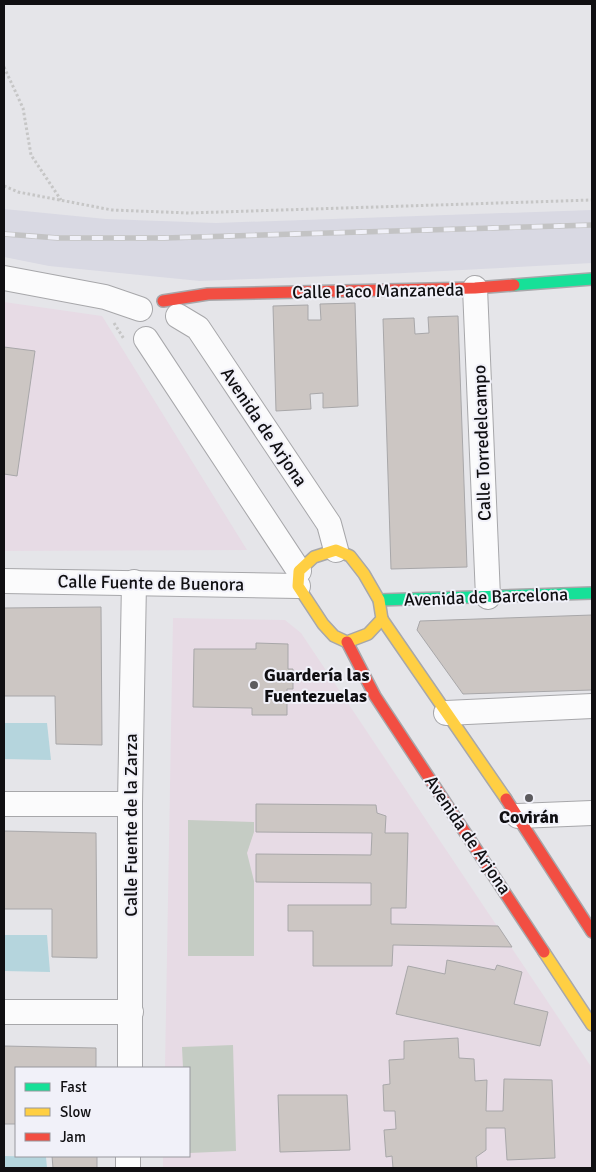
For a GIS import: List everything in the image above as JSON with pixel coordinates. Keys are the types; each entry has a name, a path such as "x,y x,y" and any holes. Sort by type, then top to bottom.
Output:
{"street":[{"path":"4,278 105,297 140,308"},
{"name":"Calle Paco Manzaneda","path":"170,308 208,294 475,288 592,279"},
{"name":"Calle Torredelcampo","path":"475,288 488,597"},
{"path":"146,339 157,342 168,339 176,330 178,323 170,308 150,300 140,308 136,316 136,325 298,579 323,624 334,636 347,642 368,634 382,619"},
{"name":"Avenida de Arjona","path":"170,308 198,328 329,524 336,550"},
{"path":"298,579 314,557 336,550 350,556 364,574 379,600 382,619 518,816 585,908 592,932"},
{"name":"Calle Fuente de Buenora","path":"4,581 134,582 298,579"},
{"name":"Calle Fuente de la Zarza","path":"130,1067 130,804 134,582"},
{"name":"Avenida de Barcelona","path":"379,600 592,593"},
{"name":"Avenida de Arjona","path":"347,642 376,696 592,1025"},
{"path":"446,713 592,706"},
{"path":"4,804 130,804"},
{"path":"518,816 592,813"},
{"path":"4,1012 131,1012"}],"path":[{"path":"4,67 23,108 31,155 62,200"},
{"path":"4,186 18,192 112,210 189,213 592,200"}],"shaded area":[{"path":"4,209 106,219 216,223 592,210 592,263 200,281 49,266 4,257"},
{"path":"4,302 102,316 247,550 4,551"},
{"path":"173,618 285,620 301,633 592,1068 592,1168 163,1168 163,1157 190,1157 190,1067 165,1067"},
{"path":"188,820 254,822 254,832 247,853 254,881 254,956 188,956"},
{"path":"233,1045 236,1151 190,1153 190,1067 183,1067 182,1047"}],"water":[{"path":"4,723 47,723 51,760 4,759"},
{"path":"4,935 47,935 50,972 4,971"},
{"path":"4,1156 46,1157 47,1168 4,1168"}],"building":[{"path":"355,303 358,406 323,408 323,393 310,394 311,409 276,411 273,306 308,305 308,320 321,320 320,304"},
{"path":"458,316 467,567 391,569 383,319 414,318 415,334 429,333 428,317"},
{"path":"4,347 35,351 17,476 4,474"},
{"path":"101,607 102,745 56,744 55,696 4,696 4,608"},
{"path":"592,615 592,690 463,694 417,630 420,621"},
{"name":"Guardería las Fuentezuelas","path":"256,643 288,644 288,669 293,669 293,689 287,689 287,715 252,715 252,708 193,707 194,649 256,649"},
{"path":"256,804 376,805 377,813 386,816 385,833 408,833 406,908 391,908 391,924 498,926 512,947 393,945 392,966 313,966 313,931 288,931 288,905 371,905 371,883 256,882 256,854 371,855 372,833 256,832"},
{"path":"4,831 96,833 97,958 52,957 52,909 4,909"},
{"path":"447,960 495,970 497,965 522,972 514,1004 548,1012 540,1046 396,1014 408,966 445,974"},
{"path":"458,1038 459,1058 474,1059 475,1081 487,1080 486,1111 503,1111 504,1079 552,1080 555,1158 507,1160 505,1128 486,1128 486,1150 476,1157 477,1168 393,1168 392,1156 386,1157 384,1130 396,1129 395,1111 384,1111 383,1085 390,1084 389,1060 404,1059 404,1041"},
{"path":"4,1046 96,1048 96,1067 15,1067 15,1124 4,1124"},
{"path":"278,1095 347,1095 350,1150 280,1152"},
{"path":"52,1157 97,1157 97,1168 53,1168"}],"railway":[{"path":"4,234 58,238 164,238 592,225"}],"traffic: fast":[{"path":"514,285 592,279"},
{"path":"379,600 592,593"}],"traffic: slow":[{"path":"336,550 350,556 364,574 379,600 382,619 368,634 347,642 334,636 323,624 298,586 299,571 314,557 336,550"},
{"path":"382,619 506,799"},
{"path":"544,952 592,1025"}],"traffic: jam":[{"path":"163,301 208,294 475,288 514,285"},
{"path":"347,642 375,696 544,952"},
{"path":"506,799 592,932"}],"place":[{"name":"Guardería las Fuentezuelas","path":"254,685"},
{"name":"Covirán","path":"529,798"}]}
